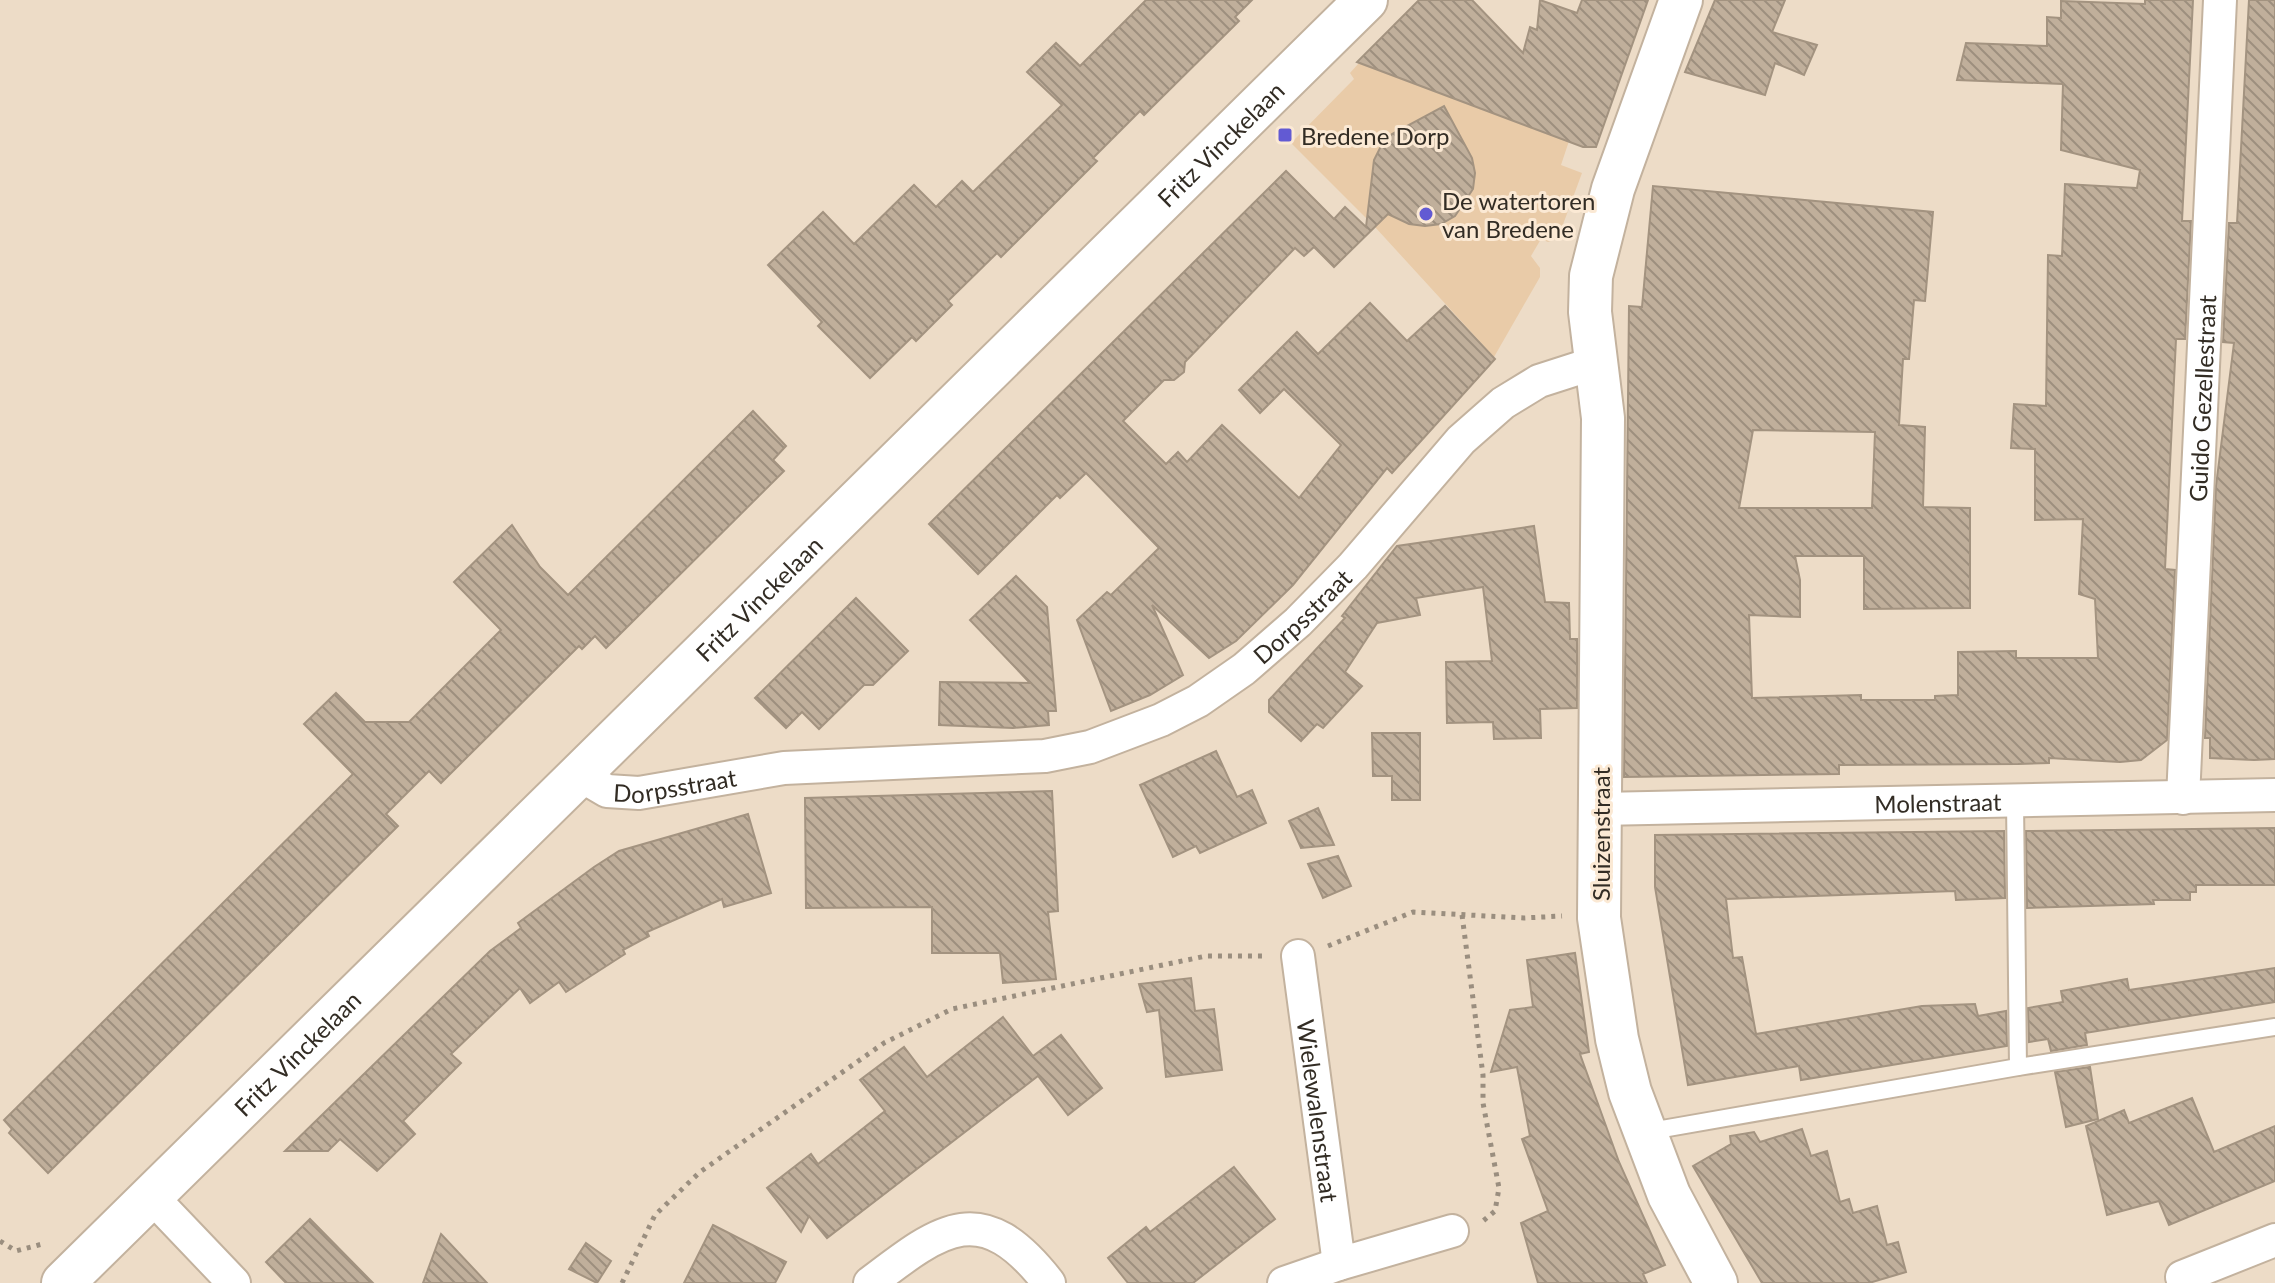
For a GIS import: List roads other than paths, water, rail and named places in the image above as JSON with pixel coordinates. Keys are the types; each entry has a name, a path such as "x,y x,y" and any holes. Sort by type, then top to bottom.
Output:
{"street":[{"name":"Fritz Vinckelaan","path":"63,1283 1366,0"},
{"path":"1595,363 1590,312 1598,237 1681,0"},
{"name":"Guido Gezellestraat","path":"2183,798 2220,0"},
{"name":"Dorpsstraat","path":"578,774 607,791 631,793 784,768 1045,756 1090,747 1161,720 1198,701 1244,669 1298,622 1353,566 1461,440 1503,403 1539,381 1595,363"},
{"name":"Sluizenstraat","path":"1595,363 1603,418 1599,918 1617,1039 1644,1132 1669,1195 1716,1283"},
{"name":"Molenstraat","path":"1600,809 2275,795"},
{"name":"Wielewalenstraat","path":"1298,956 1339,1264"},
{"path":"151,1196 234,1283"},
{"path":"870,1283 932,1237 963,1229 992,1233 1011,1242 1028,1256 1049,1283"},
{"path":"1284,1283 1452,1231"},
{"path":"2182,1277 2275,1240"}],"lane":[{"path":"2015,801 2018,1067"},
{"path":"1644,1132 2018,1067 2275,1027"}],"place":[{"name":"Bredene Dorp","path":"1285,135"},
{"name":"De watertoren van Bredene","path":"1426,214"}]}
